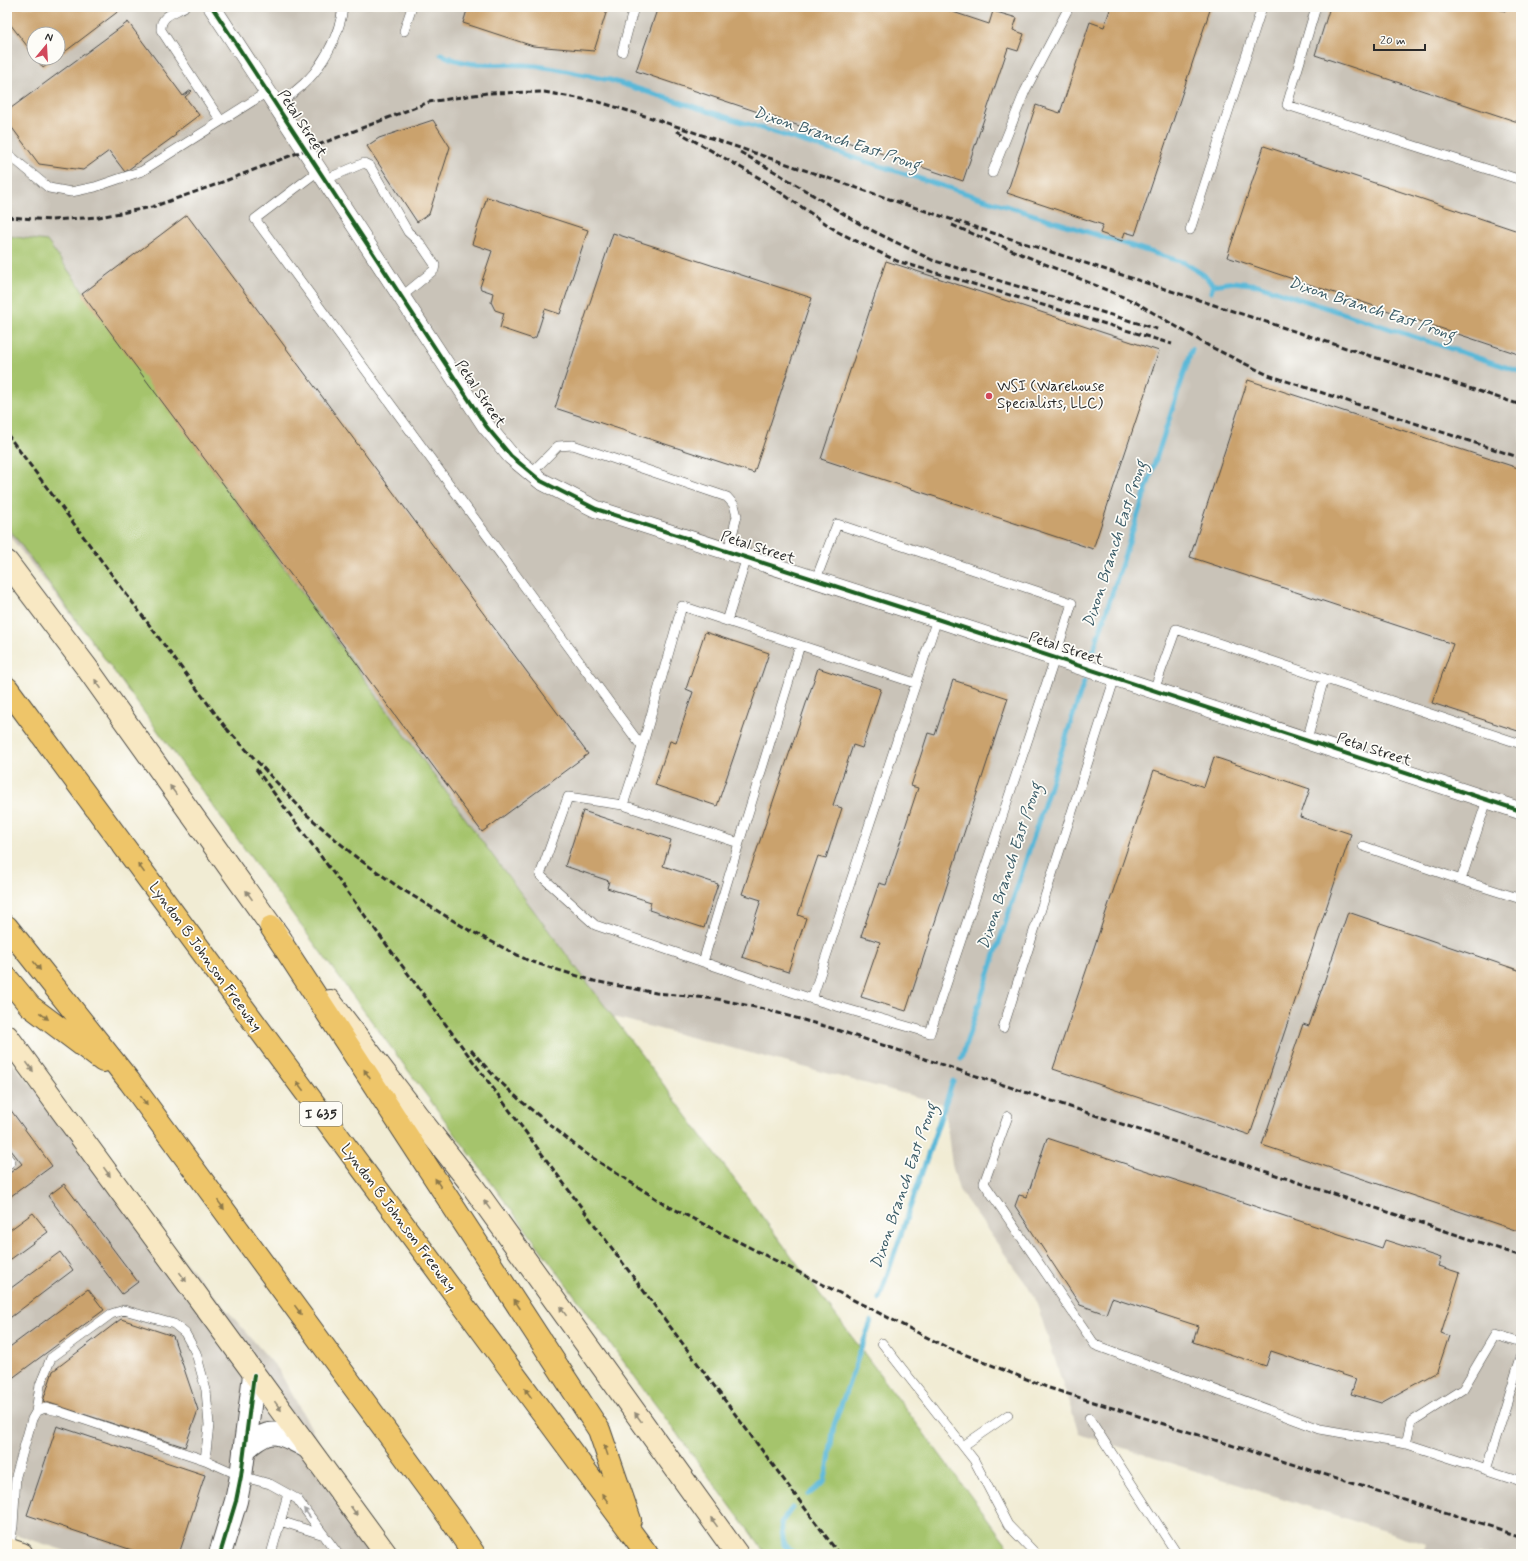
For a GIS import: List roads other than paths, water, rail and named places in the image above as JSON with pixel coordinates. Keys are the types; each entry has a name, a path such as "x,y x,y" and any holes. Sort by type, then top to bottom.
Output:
{"highway":[{"name":"Lyndon B Johnson Freeway","path":"7,688 642,1547"},
{"path":"7,927 130,1082 450,1517 474,1554"},
{"path":"271,927 599,1430 642,1547"},
{"path":"7,978 30,1006 130,1082"}],"main road":[{"path":"7,562 87,668 271,927 471,1184 737,1554"},
{"path":"7,1036 386,1554"}],"street":[{"name":"Petal Street","path":"212,7 486,426 511,456 542,482 596,508 937,618 1521,811"},
{"path":"220,1554 236,1501 241,1476 254,1375"},
{"path":"244,1450 257,1438 272,1433 284,1434 307,1447"}],"lane":[{"path":"184,7 163,19 160,24 161,30 222,121"},
{"path":"276,107 299,88 319,67 333,42 341,18 343,8 338,7"},
{"path":"404,31 412,7"},
{"path":"622,52 634,7"},
{"path":"992,173 1025,91 1069,7"},
{"path":"1190,230 1262,7"},
{"path":"1316,7 1287,105 1521,180"},
{"path":"7,153 49,188 71,192 95,187 142,171 267,92"},
{"path":"401,296 434,270 435,265 420,243 408,232 370,166 364,163 321,175 255,219 642,747"},
{"path":"531,473 558,446 573,445 727,497 734,504 737,516 728,551"},
{"path":"739,843 623,805 568,797 540,875 595,925 812,999 930,1033 1072,603 836,524 816,580"},
{"path":"727,621 747,557"},
{"path":"623,805 642,747 682,606 915,683"},
{"path":"812,999 937,618"},
{"path":"1154,690 1176,629 1521,744"},
{"path":"703,962 800,645"},
{"path":"1002,1028 1115,677"},
{"path":"1307,740 1324,678"},
{"path":"1461,880 1487,800"},
{"path":"1364,846 1521,899"},
{"path":"1008,1116 984,1183 1095,1345 1320,1429 1406,1444 1521,1481"},
{"path":"7,1156 11,1162 7,1165"},
{"path":"12,1551 16,1476 32,1419 36,1412 40,1385 51,1358 111,1314 124,1310 174,1324 184,1333 196,1353 206,1390 209,1425 205,1460"},
{"path":"1406,1444 1411,1422 1462,1389 1495,1335 1521,1343"},
{"path":"882,1343 974,1460 1008,1525 1036,1554"},
{"path":"1486,1470 1521,1357"},
{"path":"36,1412 45,1408 58,1411 205,1460 241,1476 270,1484 297,1499 338,1554"},
{"path":"964,1446 1008,1415"},
{"path":"1089,1418 1177,1554"},
{"path":"271,1554 288,1494"},
{"path":"280,1521 324,1535"}],"waterway":[{"name":"Dixon Branch East Prong","path":"441,54 453,59 477,64 537,66 610,80 1185,263 1204,275 1213,285 1211,292"},
{"name":"Dixon Branch East Prong","path":"1213,285 1234,282 1258,285 1521,372"},
{"name":"Dixon Branch East Prong","path":"1092,655 1192,349"},
{"name":"Dixon Branch East Prong","path":"961,1059 1084,682"},
{"name":"Dixon Branch East Prong","path":"879,1299 953,1081"},
{"name":"Dixon Branch East Prong","path":"809,1494 824,1482 828,1467 834,1425 871,1321"},
{"name":"Dixon Branch East Prong","path":"792,1508 781,1523 784,1545 795,1554"}],"railway":[{"path":"7,217 51,220 99,217 152,207 212,186 429,102 487,93 544,92 599,102 658,120 901,203 1521,405"},
{"path":"677,131 761,179 838,232 897,261 1172,344"},
{"path":"740,152 865,227 932,260 1160,330"},
{"path":"952,225 1135,302 1209,346 1268,375 1521,458"},
{"path":"7,434 229,732"},
{"path":"226,728 307,815 356,857 400,888 467,929 529,961 594,981 656,993 717,999 764,1009 828,1027 1521,1256"},
{"path":"256,769 839,1554"},
{"path":"471,1050 494,1076 522,1102 585,1153 666,1205 946,1347 1049,1388 1521,1536"}],"place":[{"name":"WSI (Warehouse Specialists, LLC)","path":"989,396"}]}
